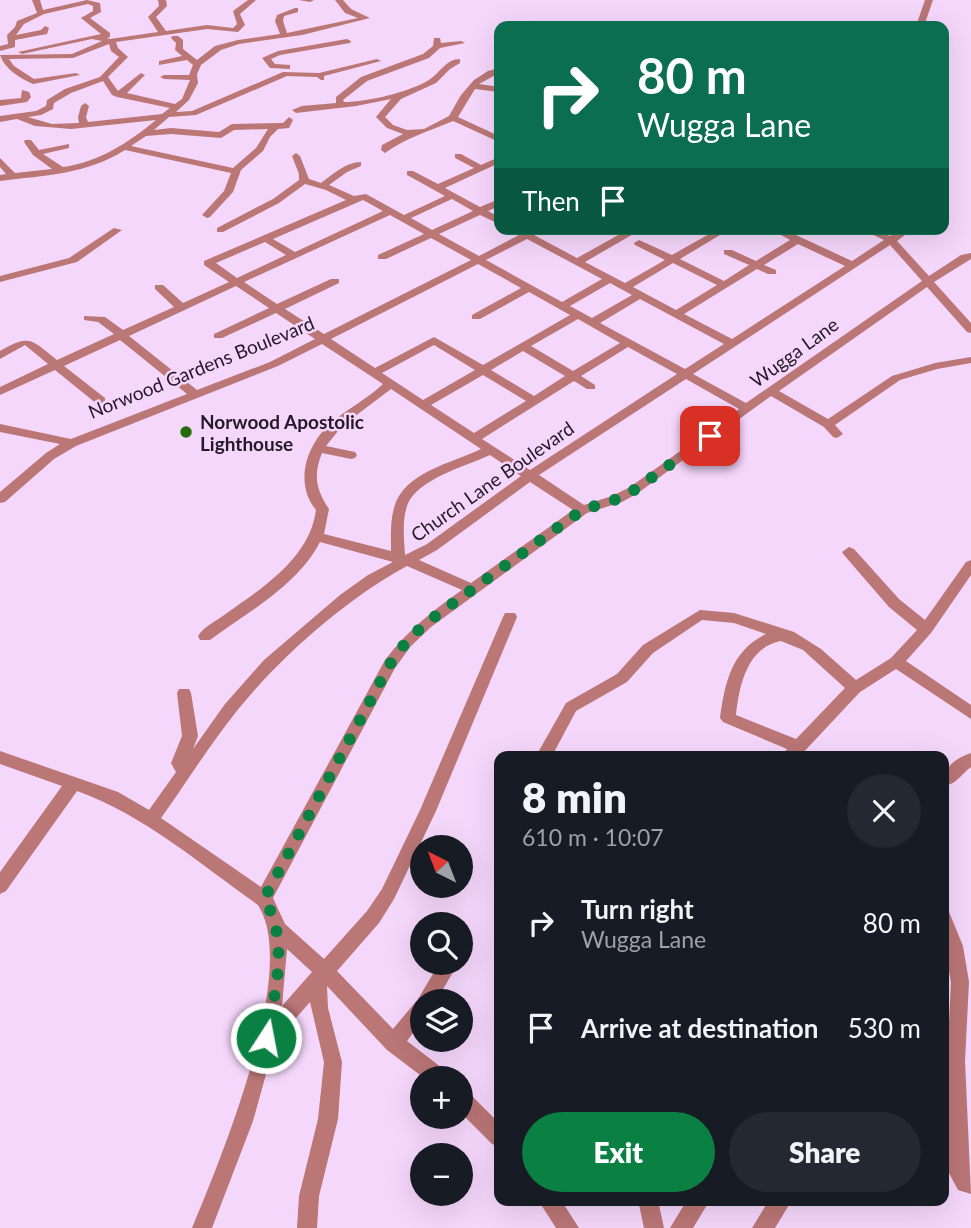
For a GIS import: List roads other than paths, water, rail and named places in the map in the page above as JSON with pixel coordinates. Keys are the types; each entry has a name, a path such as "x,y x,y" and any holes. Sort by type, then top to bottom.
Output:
{"street":[{"path":"36,0 41,13"},
{"path":"162,0 163,6 152,17 159,29 166,34"},
{"path":"4,55 59,43 111,41 207,27 235,30 241,25 236,13 252,0"},
{"path":"303,0 309,0"},
{"path":"0,178 61,170 102,161 144,134 190,95 195,74 218,48 366,18 348,11 339,0"},
{"path":"921,21 929,0"},
{"path":"88,1 98,8 97,12 85,18 107,34 83,54 75,57 56,59 4,55 12,45 11,38 23,20 88,1"},
{"path":"284,35 279,21 281,15 295,10"},
{"path":"11,38 44,32 45,28"},
{"path":"235,30 242,41"},
{"path":"175,38 180,43 179,51 188,57 195,74"},
{"path":"87,45 101,40"},
{"path":"4,55 14,70 49,89 104,78 124,57 114,49 111,41"},
{"path":"347,41 283,52 266,58 287,70 321,76 344,67 377,61"},
{"path":"341,104 339,99 364,79 426,56 440,43 459,42"},
{"path":"162,63 188,57"},
{"path":"410,134 385,124 380,117 398,97 433,81 457,61"},
{"path":"176,68 195,74"},
{"path":"0,72 14,70"},
{"path":"20,117 47,125 84,125 193,113 287,70"},
{"path":"44,73 54,80 76,75"},
{"path":"385,150 385,147 410,134 430,131 453,118 457,107 473,86 494,73"},
{"path":"164,81 195,74"},
{"path":"120,95 141,75"},
{"path":"104,78 111,89 120,95 177,107"},
{"path":"0,119 43,111 54,80"},
{"path":"473,86 494,89"},
{"path":"0,103 24,100 27,95 25,92"},
{"path":"296,110 308,107 329,109 341,104 358,105 377,97 398,97"},
{"path":"84,125 82,117 85,106"},
{"path":"453,118 494,137"},
{"path":"144,134 172,131 221,135 232,127 286,126 289,120"},
{"path":"207,215 228,192 236,171 260,149 266,136 277,125"},
{"path":"29,142 36,153 61,170"},
{"path":"36,153 66,146"},
{"path":"123,147 236,171"},
{"path":"296,156 304,174 304,181"},
{"path":"458,156 481,168"},
{"path":"0,161 13,177"},
{"path":"438,188 494,162"},
{"path":"322,186 344,170 358,164"},
{"path":"410,173 494,218"},
{"path":"304,181 354,200"},
{"path":"220,230 276,201 304,181"},
{"path":"0,391 293,255 354,200 363,196 748,409"},
{"path":"404,218 452,196"},
{"path":"382,257 494,204"},
{"path":"391,211 265,239 208,263 582,510"},
{"path":"0,279 73,260 117,230"},
{"path":"577,262 626,235"},
{"path":"625,288 716,235"},
{"path":"787,235 852,265"},
{"path":"880,235 891,240 971,330"},
{"name":"Church Lane Boulevard","path":"150,820 230,708 269,664 373,578 432,547 529,476 899,235"},
{"path":"527,236 732,343"},
{"name":"Norwood Gardens Boulevard","path":"0,499 51,456 72,443 274,364 527,236"},
{"path":"265,239 293,255"},
{"path":"677,314 797,240"},
{"path":"639,243 725,285"},
{"path":"728,251 772,272"},
{"name":"Wugga Lane","path":"264,899 390,664 406,642 426,623 582,510 617,499 634,490 929,281 965,257 971,256"},
{"path":"562,306 610,279"},
{"path":"218,336 335,281"},
{"path":"159,287 181,307"},
{"path":"476,317 529,288"},
{"path":"592,323 639,295"},
{"path":"422,405 577,315"},
{"path":"88,318 102,319 196,394"},
{"path":"374,373 434,340 534,401"},
{"path":"473,439 627,343"},
{"path":"0,356 26,344 59,364 101,401"},
{"path":"523,346 591,387"},
{"path":"828,424 896,378 971,359"},
{"path":"205,636 287,573 319,537 324,523 323,509 314,500 308,485 310,470 319,448 338,424 369,403 390,384"},
{"path":"772,391 828,424 837,434"},
{"path":"0,428 72,443"},
{"path":"319,448 351,455"},
{"path":"401,561 401,500 411,489 432,475 490,450"},
{"path":"319,537 371,549 445,575 473,590"},
{"path":"849,552 894,603 926,629"},
{"path":"796,751 855,688 896,662 926,629 971,565"},
{"path":"547,751 570,707 622,678 648,649 700,615 715,614 766,626 789,636 806,646 855,688"},
{"path":"266,1038 373,917 395,881 510,617"},
{"path":"789,636 773,636 745,658 733,682 729,718 793,751"},
{"path":"896,662 971,713"},
{"path":"184,693 191,731 179,763 184,773"},
{"path":"0,757 112,797 264,899 273,913 277,928 279,962 266,1038 242,1121 202,1228"},
{"path":"949,778 956,769 971,759"},
{"path":"0,886 74,782"},
{"path":"277,928 321,975 394,1043 424,1066"},
{"path":"949,933 960,982 956,1061 959,1173 965,1183 971,1184"},
{"path":"307,1228 310,1196 328,1119 333,1062 319,1008 321,975"},
{"path":"394,1043 410,1022"},
{"path":"473,1111 494,1132"},
{"path":"552,1206 569,1228"},
{"path":"650,1206 654,1228"},
{"path":"680,1228 696,1206"},
{"path":"762,1228 778,1206"}],"place":[{"name":"Norwood Apostolic Lighthouse","path":"186,432"}]}
